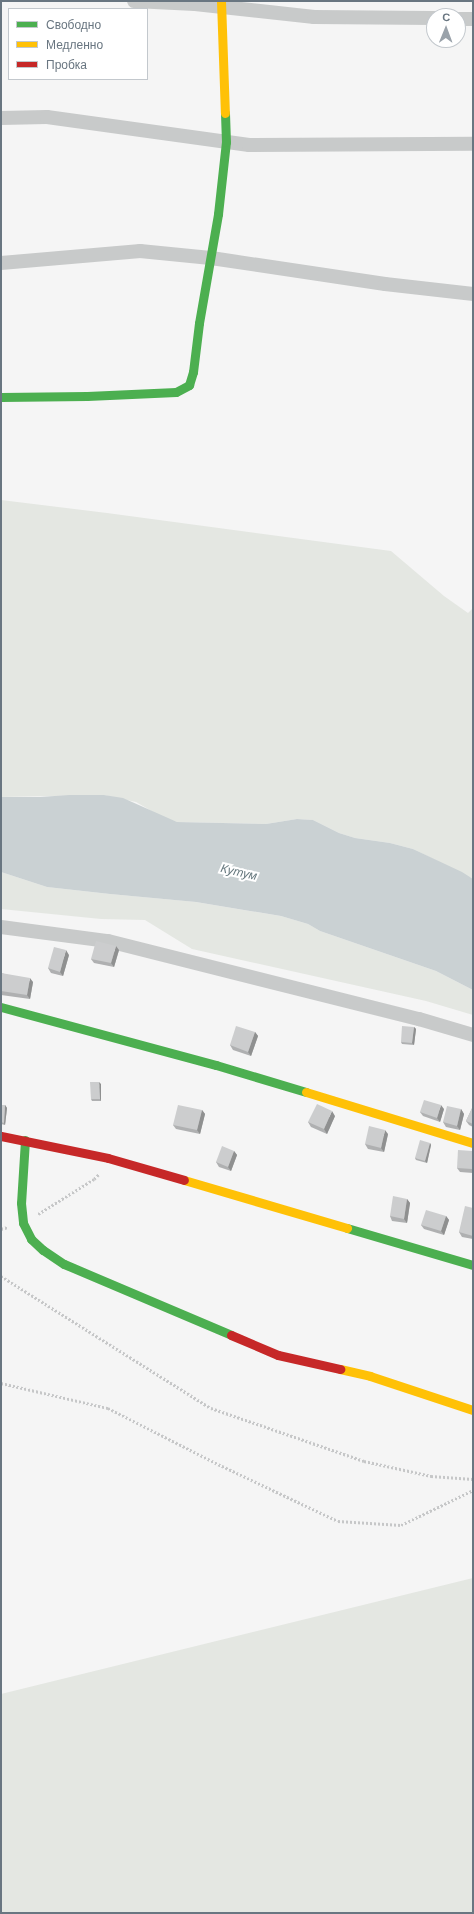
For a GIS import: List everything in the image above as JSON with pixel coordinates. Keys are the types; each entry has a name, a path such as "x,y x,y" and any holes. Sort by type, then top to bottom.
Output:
{"street":[{"path":"134,1 222,4 314,16 426,18"},
{"path":"1,397 87,396 176,392 189,385 193,372 199,323 218,214 226,142 222,4"},
{"path":"1,118 47,116 249,145 473,144"},
{"path":"1,263 140,251 211,258 385,284 473,294"},
{"path":"1,928 108,941 419,1019 473,1035"},
{"path":"1,1007 216,1065 473,1143"},
{"path":"1,1136 108,1158 473,1265"},
{"path":"25,1140 21,1203 23,1223 30,1238 43,1250 64,1264 278,1355 370,1376 473,1410"}],"path":[{"path":"1,1229 23,1223 94,1179 104,1170 108,1158"},
{"path":"1,1276 211,1408 364,1462 431,1476 473,1479"},
{"path":"1,1383 108,1408 222,1466 338,1521 401,1525 473,1490"}],"shaded area":[{"path":"1,500 391,551 444,596 468,613 473,608 473,879 413,849 390,843 355,838 339,833 313,820 297,819 266,824 177,822 162,817 136,802 104,795 1,797"},
{"path":"1,872 47,887 196,902 281,916 308,924 320,931 436,971 473,990 473,1015 426,1001 192,949 145,920 101,919 1,909"},
{"path":"473,1578 473,1913 1,1913 1,1694"}],"water":[{"name":"Кутум","path":"104,795 123,798 177,822 266,824 297,819 313,820 339,833 355,838 390,843 413,849 462,872 473,879 473,990 436,971 320,931 308,924 281,916 196,902 47,887 1,872 1,797"}],"building":[{"path":"96,941 116,946 111,963 91,959"},
{"path":"54,947 66,950 60,972 48,968"},
{"path":"1,973 30,978 27,995 1,991"},
{"path":"236,1026 255,1032 248,1052 230,1045"},
{"path":"402,1026 414,1027 412,1043 401,1042"},
{"path":"90,1082 99,1082 100,1099 91,1099"},
{"path":"424,1100 441,1105 437,1118 420,1112"},
{"path":"317,1104 332,1111 324,1129 308,1122"},
{"path":"1,1105 5,1105 4,1123 1,1122"},
{"path":"178,1105 202,1110 197,1130 173,1125"},
{"path":"447,1106 461,1109 457,1126 443,1122"},
{"path":"473,1106 473,1124 466,1121"},
{"path":"369,1126 385,1130 381,1148 365,1144"},
{"path":"420,1140 430,1143 425,1161 415,1158"},
{"path":"222,1146 234,1151 228,1167 216,1162"},
{"path":"458,1150 472,1151 472,1169 457,1168"},
{"path":"393,1196 407,1199 404,1219 390,1216"},
{"path":"465,1206 473,1208 473,1236 459,1232"},
{"path":"426,1210 446,1216 441,1231 421,1225"}],"traffic: fast":[{"path":"1,397 87,396 176,392 189,385 193,372 199,323 218,214 226,142 225,113"},
{"path":"1,1007 216,1065 306,1092"},
{"path":"25,1140 21,1203 23,1223 31,1239 43,1250 64,1264 231,1335"},
{"path":"347,1228 473,1265"}],"traffic: slow":[{"path":"221,1 225,113"},
{"path":"306,1092 473,1143"},
{"path":"184,1180 347,1228"},
{"path":"340,1369 370,1376 473,1410"}],"traffic: jam":[{"path":"1,1136 108,1158 184,1180"},
{"path":"231,1335 278,1355 340,1369"}]}
